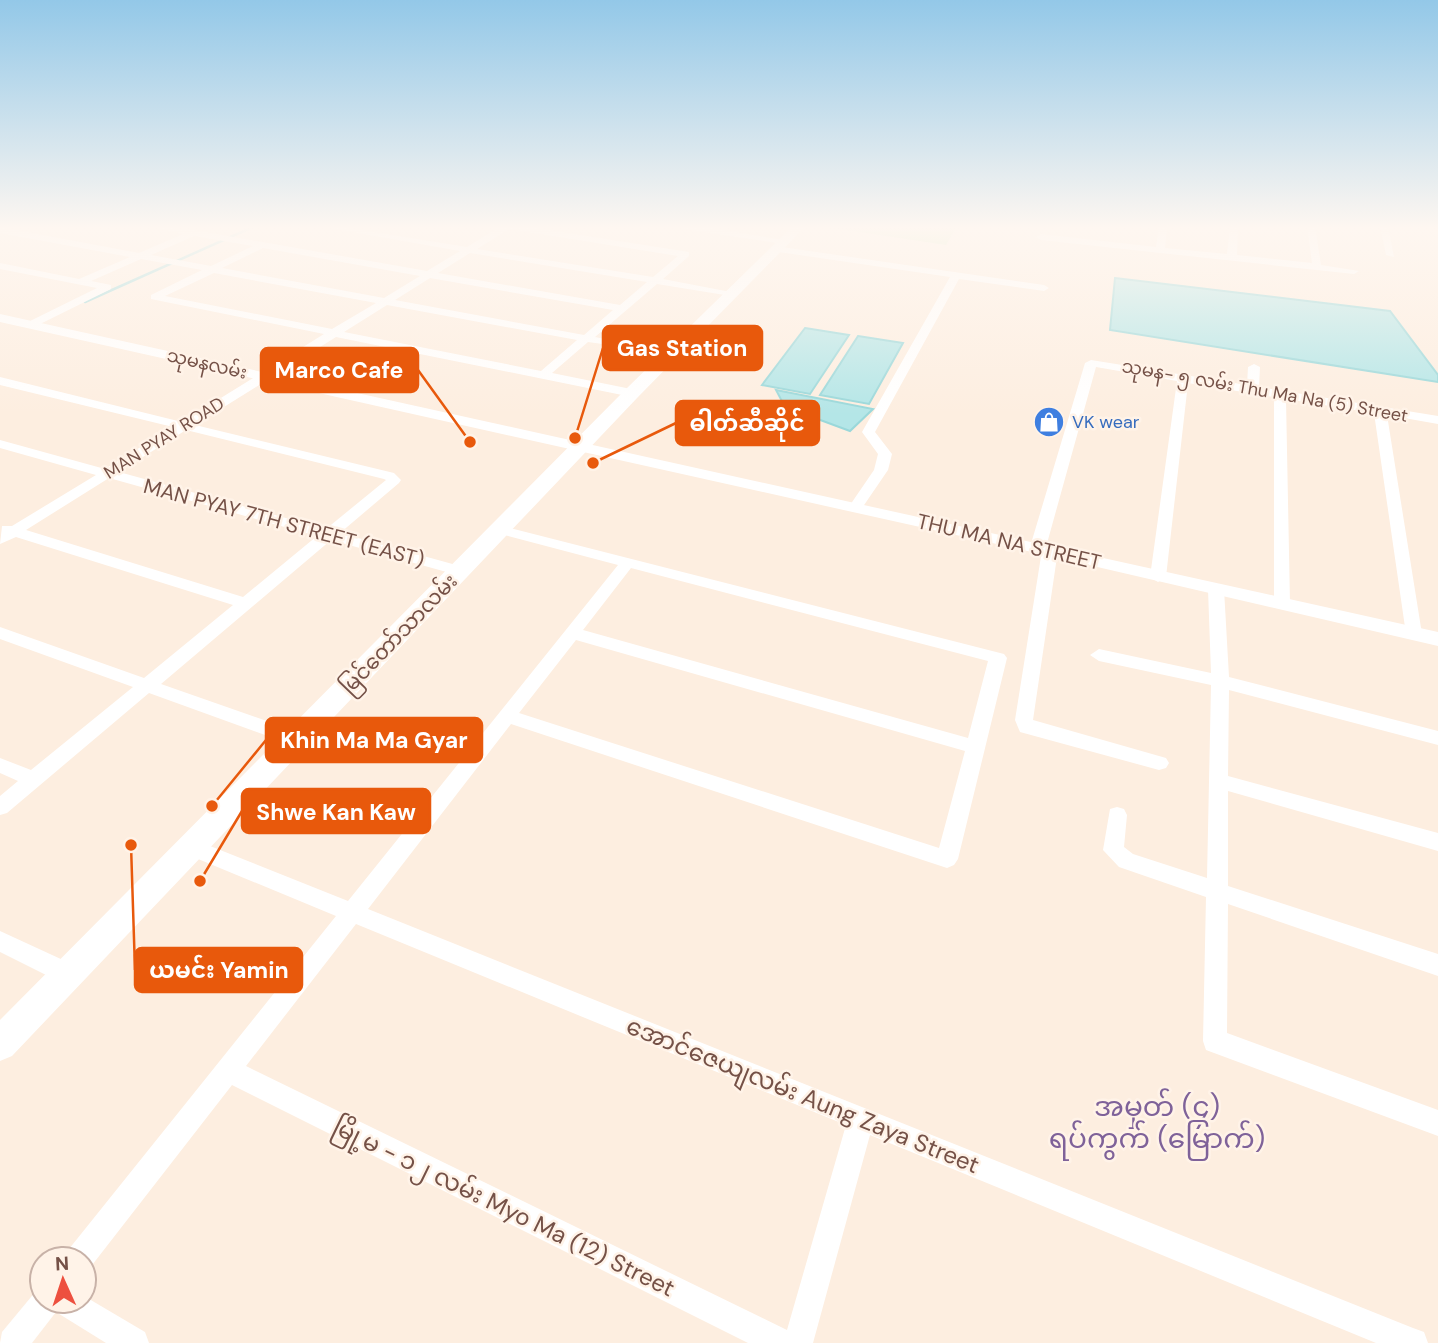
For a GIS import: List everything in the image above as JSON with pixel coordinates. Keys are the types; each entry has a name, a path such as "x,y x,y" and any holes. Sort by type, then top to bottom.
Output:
{"main road":[{"name":"မြင်တော်သာလမ်း","path":"0,1044 735,289"}],"street":[{"path":"30,325 104,289"},
{"path":"172,289 155,297 632,393"},
{"path":"315,289 620,345"},
{"name":"MAN PYAY ROAD","path":"5,533 107,474 406,289"},
{"path":"505,289 620,309"},
{"path":"543,375 645,289"},
{"path":"700,289 731,293"},
{"path":"855,508 881,470 885,454 868,432 949,289"},
{"name":"သုမနလမ်း","path":"0,318 579,447"},
{"name":"သုမန- ၅ လမ်း Thu Ma Na (5) Street","path":"1044,548 1088,364 1091,363 1438,420"},
{"path":"1254,367 1254,390"},
{"path":"1158,577 1183,378"},
{"path":"0,381 182,428 388,476 394,481 0,807"},
{"path":"1280,394 1282,604"},
{"path":"1380,411 1414,634"},
{"name":"MAN PYAY 7TH STREET (EAST)","path":"0,444 461,572"},
{"name":"THU MA NA STREET","path":"579,447 1044,548 1158,577 1438,639"},
{"path":"502,530 998,658 947,859 507,716"},
{"path":"5,533 246,603"},
{"path":"1044,548 1026,707 1027,727 1160,763"},
{"path":"90,1245 628,562"},
{"path":"1216,589 1220,681 1215,1041 1438,1123"},
{"path":"0,633 298,739"},
{"path":"573,633 975,747"},
{"path":"1099,654 1220,681 1438,738"},
{"path":"0,765 33,779"},
{"path":"1219,781 1438,842"},
{"path":"1117,815 1114,850 1118,856 1215,892 1438,965"},
{"name":"အောင်ဇေယျလမ်း Aung Zaya Street","path":"193,848 1413,1343"},
{"path":"0,941 68,974"},
{"name":"မြို့မ - ၁၂ လမ်း Myo Ma (12) Street","path":"228,1070 780,1343"},
{"path":"798,1343 861,1119"},
{"path":"13,1343 35,1315"},
{"path":"88,1315 134,1343"}],"water":[{"path":"1114,289 1204,289 1390,311 1438,375 1438,382 1110,330"},
{"path":"805,328 849,335 810,394 762,385"},
{"path":"858,336 903,343 869,404 820,395"},
{"path":"776,390 873,409 850,431 785,407"}],"waterway":[{"path":"85,302 115,289"}],"place":[{"name":"VK wear","path":"1049,422"},
{"name":"Gas Station","path":"575,438"},
{"name":"Marco Cafe","path":"470,442"},
{"name":"ဓါတ်ဆီဆိုင်","path":"593,463"},
{"name":"Khin Ma Ma Gyar","path":"212,806"},
{"name":"ယမင်း Yamin","path":"131,845"},
{"name":"Shwe Kan Kaw","path":"200,881"}],"district":[{"name":"အမှတ် (၄) ရပ်ကွက် (မြောက်)","path":"1157,1122"}]}
